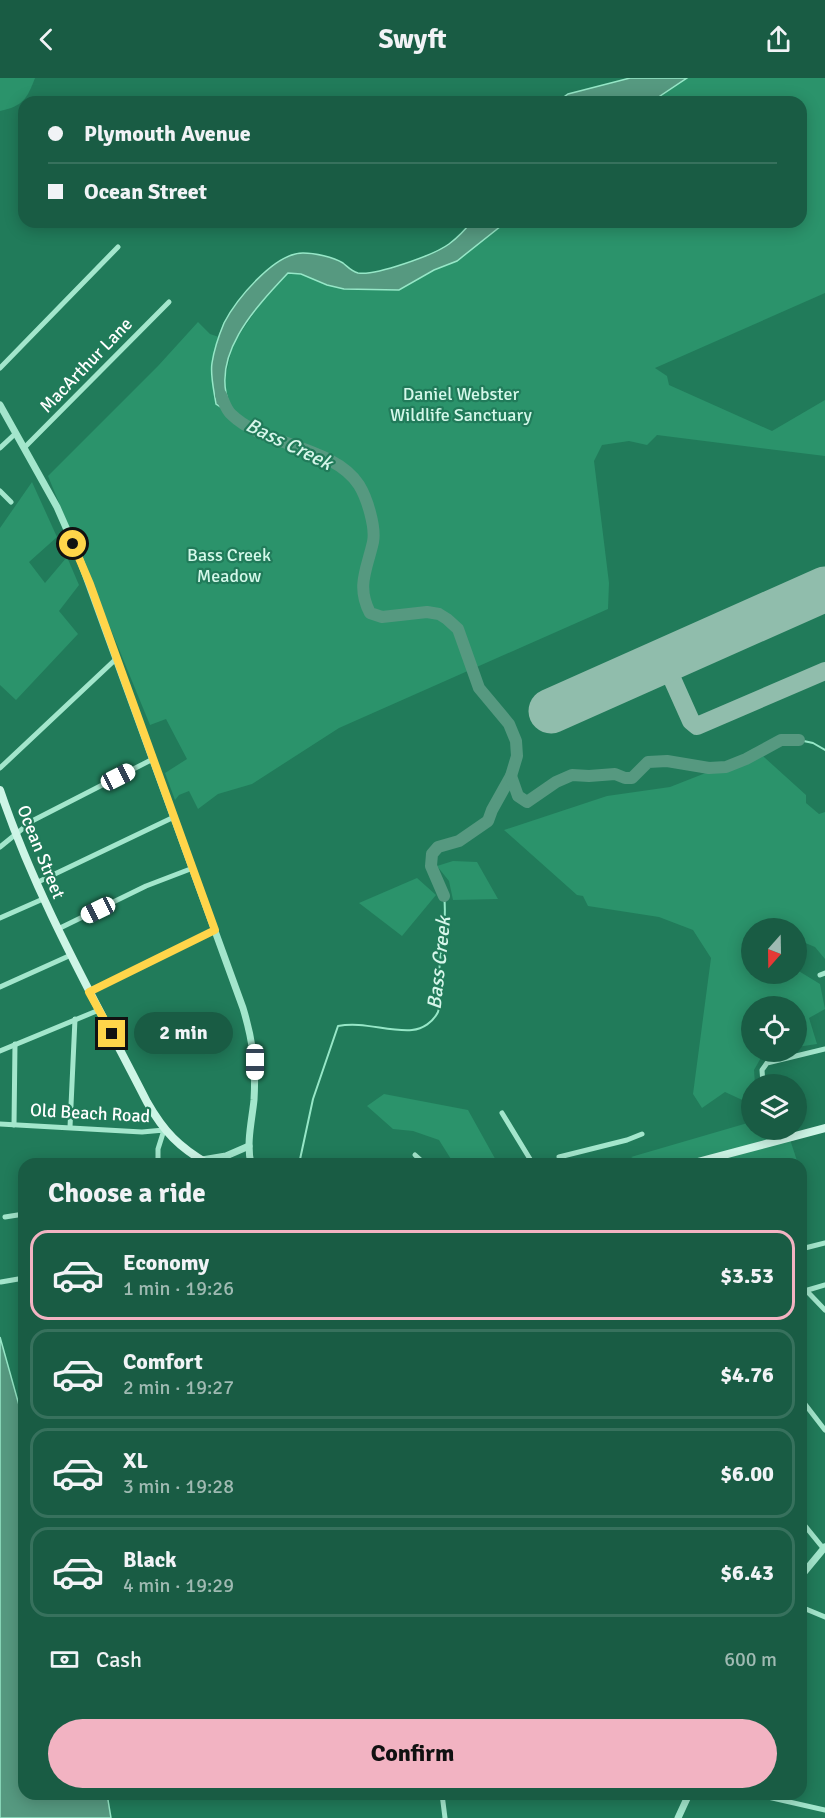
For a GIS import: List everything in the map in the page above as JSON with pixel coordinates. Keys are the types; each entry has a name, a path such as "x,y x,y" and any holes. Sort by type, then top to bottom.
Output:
{"main road":[{"name":"Ocean Street","path":"0,790 15,835 43,899 147,1102 164,1130 178,1144 199,1158"},
{"path":"712,1158 825,1128"}],"street":[{"path":"0,368 118,248"},
{"name":"MacArthur Lane","path":"24,448 169,302"},
{"path":"0,405 57,507 79,557 243,1008 254,1047 255,1078 249,1146 250,1158"},
{"path":"0,448 16,433"},
{"path":"0,491 11,502"},
{"path":"0,768 117,658"},
{"path":"0,847 32,821 153,759"},
{"path":"36,883 174,817"},
{"path":"58,929 146,886 193,868"},
{"path":"0,918 43,899"},
{"path":"89,992 215,930"},
{"path":"0,987 71,955"},
{"path":"0,1050 99,1010"},
{"path":"70,1127 75,1019"},
{"path":"14,1125 15,1044"},
{"path":"762,1074 762,1070 767,1063 825,1049"},
{"path":"502,1113 529,1158"},
{"name":"Old Beach Road","path":"0,1124 142,1132 164,1130"},
{"path":"159,1158 158,1149 164,1130"},
{"path":"560,1158 559,1155 627,1140 642,1134"},
{"path":"219,1158 249,1146"},
{"path":"415,1155 418,1158"},
{"path":"5,1217 18,1215"},
{"path":"807,1248 825,1243"},
{"path":"1,1282 18,1279"},
{"path":"807,1290 825,1286"},
{"path":"807,1294 825,1310"},
{"path":"807,1407 825,1430"},
{"path":"807,1528 824,1548 807,1569"},
{"path":"807,1610 825,1617"},
{"path":"443,1800 445,1818"},
{"path":"678,1818 686,1800"},
{"path":"781,1800 825,1810"}],"green space":[{"path":"0,78 35,78 26,96 18,96 18,105 0,111"},
{"path":"687,78 825,78 825,293 655,368 667,376 669,385 772,431 825,400 825,456 657,435 647,445 629,441 602,445 594,461 609,583 608,609 339,728 252,784 218,794 198,809 189,791 179,795 175,800 165,773 187,759 166,719 150,725 48,476 158,366 198,322 210,334 219,337 212,365 230,407 224,383 233,344 263,300 288,273 301,273 327,285 344,289 399,290 434,270 457,261 498,228 807,228 807,96 660,96"},
{"path":"32,482 57,537 29,562 45,583 67,557 79,585 59,611 78,634 16,700 0,685 0,528"},
{"path":"754,748 806,795 806,803 819,814 825,812 825,959 815,947 807,944 807,918 741,918 741,984 807,984 807,976 820,984 825,1009 809,1018 817,1044 807,1046 807,996 741,996 741,1062 758,1062 754,1074 741,1074 741,1099 725,1092 702,1108 693,1094 711,958 693,930 659,917 588,906 583,896 577,895 504,830 607,796 670,787 726,765"},
{"path":"453,861 477,862 498,899 453,900 449,881 437,866"},
{"path":"417,878 436,895 402,936 359,903"},
{"path":"384,1094 468,1110 495,1158 450,1158 439,1140 413,1131 393,1129 367,1106"},
{"path":"741,1125 741,1140 790,1140 796,1158 631,1157"}],"shaded area":[{"path":"630,78 687,78 660,96 565,96"},
{"path":"466,228 498,228 457,261 434,270 399,290 344,289 327,285 301,274 288,273 262,301 239,334 226,369 225,387 230,406 222,408 216,404 212,368 215,348 224,323 237,302 268,269 292,255 303,253 329,257 358,273 377,271 431,254 449,244"},
{"path":"0,1337 18,1402 18,1800 108,1800 111,1818 0,1818"}],"waterway":[{"name":"Bass Creek","path":"221,395 230,413 246,425 262,434 316,454 348,472 362,491 372,521 374,536 363,586 370,613 382,617 427,612 439,614 447,619 458,629 479,688 509,724 516,741 517,756 511,776 488,821 459,841 438,847 432,854 431,866 444,896"},
{"path":"511,776 518,796 527,802 556,782 572,775 615,774 632,778 648,762 667,761 709,768 726,767 781,740 799,740"},
{"path":"799,740 813,743 825,750"},
{"name":"Bass Creek","path":"300,1158 313,1099 338,1026 357,1025 412,1030 427,1024 438,1012 445,919 444,896"}],"taxiway":[{"path":"676,655 670,664 670,674 691,721 697,726 825,671"}],"runway":[{"path":"551,711 825,589"}],"route":[{"path":"73,544 90,584 215,930 89,992 112,1034"}],"park label":[{"name":"Daniel Webster Wildlife Sanctuary","path":"461,404"},
{"name":"Bass Creek Meadow","path":"229,565"}]}
